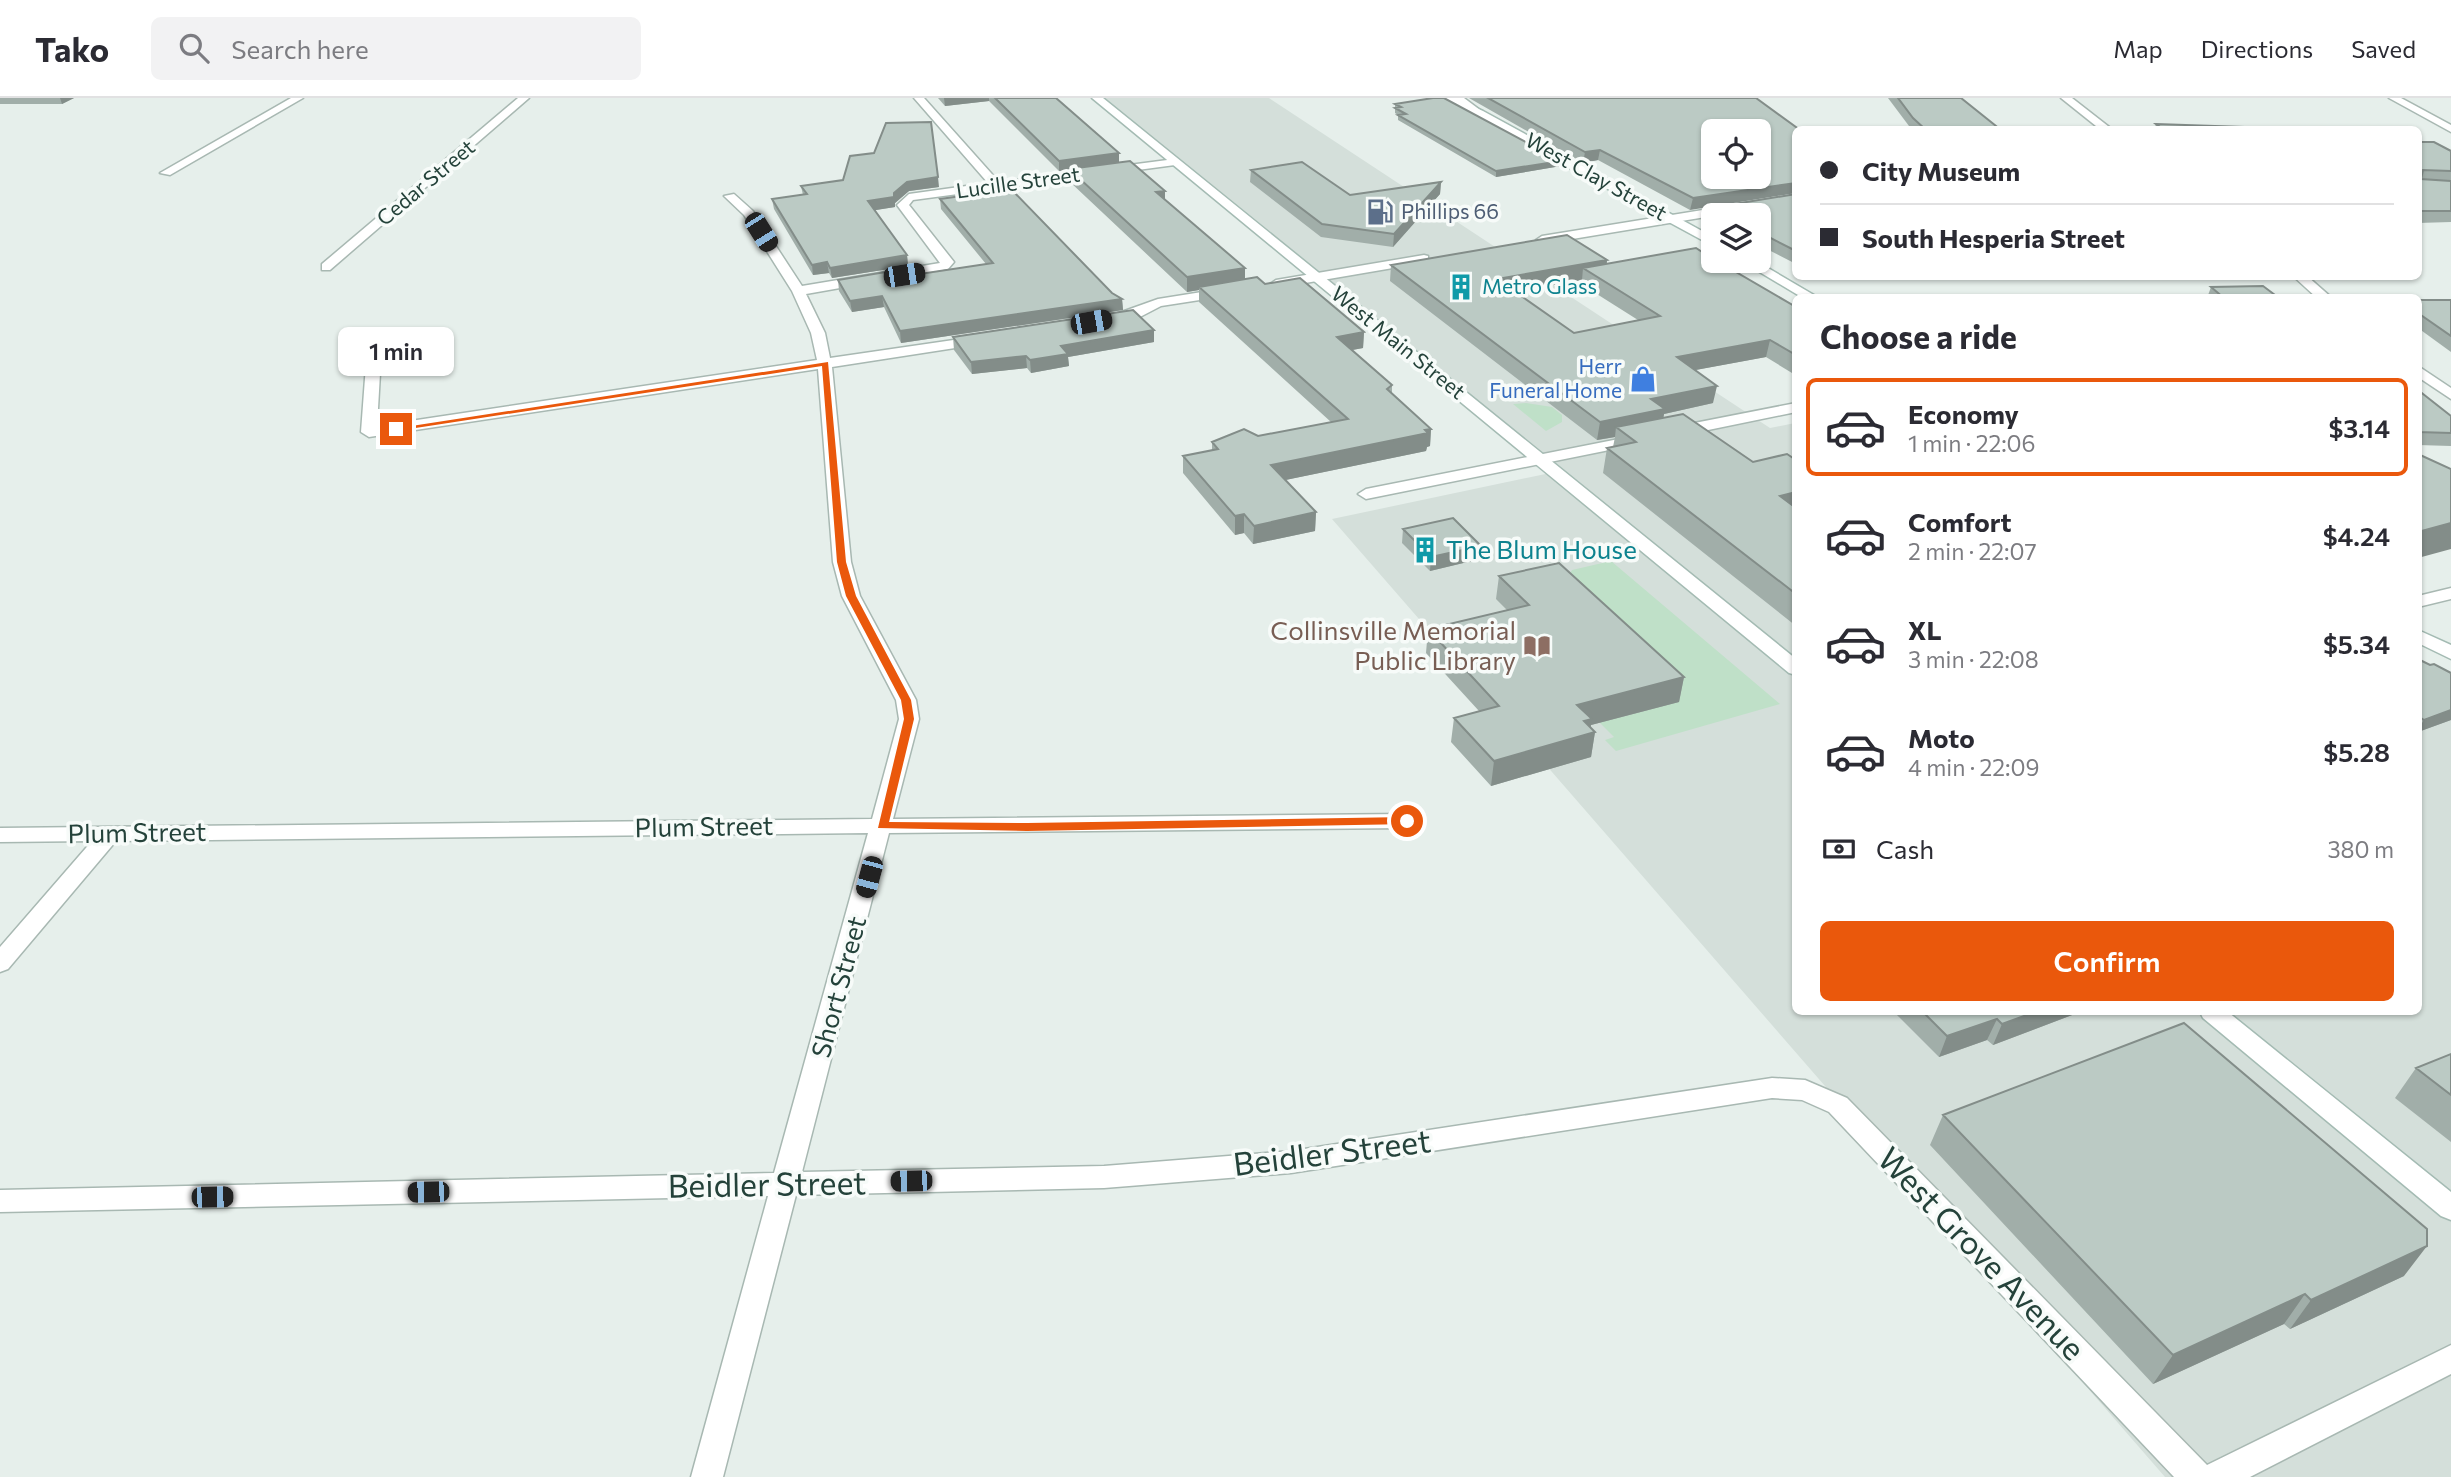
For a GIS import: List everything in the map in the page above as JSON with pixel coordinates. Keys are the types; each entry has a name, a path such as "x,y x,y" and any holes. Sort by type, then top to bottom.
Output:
{"street":[{"path":"166,173 298,98"},
{"name":"Cedar Street","path":"326,267 524,98"},
{"path":"919,98 997,186"},
{"name":"West Main Street","path":"1097,98 1792,666"},
{"name":"West Clay Street","path":"1445,98 1479,113 1701,235"},
{"name":"West Clay Street","path":"1457,98 1479,113"},
{"path":"2066,98 2103,126"},
{"path":"2395,98 2451,129"},
{"name":"Lucille Street","path":"798,290 944,267 948,262 902,205 903,201 1175,162"},
{"name":"Short Street","path":"707,1477 909,719 906,700 851,596 842,562 825,364 818,333 798,290 749,213 730,196"},
{"path":"1525,242 1792,199"},
{"path":"1096,321 1133,315 1158,303 1444,256"},
{"path":"1768,273 1806,294"},
{"path":"2304,280 2321,294"},
{"path":"374,338 369,432 996,338"},
{"path":"2422,373 2451,395"},
{"path":"1366,494 1792,408"},
{"path":"2422,602 2451,593"},
{"path":"2422,637 2451,653"},
{"name":"Plum Street","path":"0,835 882,825 1027,827 1407,821"},
{"path":"0,963 111,833"},
{"path":"2216,1015 2451,1208"},
{"name":"West Grove Avenue","path":"1738,1094 1772,1088 1805,1090 1838,1105 2196,1477"},
{"name":"Beidler Street","path":"0,1201 1104,1177 1291,1162 1738,1094"},
{"path":"2217,1477 2451,1359"}],"shaded area":[{"path":"1096,98 1269,98 1770,428 1792,424 1792,1015 2422,1015 2422,671 2451,687 2451,1477 2165,1477 1332,519 1555,472"}],"green space":[{"path":"1513,404 1552,407 1562,415 1562,422 1546,431"},
{"path":"1611,561 1780,704 1616,751 1605,740 1614,737 1595,718 1622,717 1678,701 1569,575 1572,570"}],"building":[{"path":"995,98 1056,98 1119,153 1059,161"},
{"path":"1444,98 1561,161 1496,171 1398,115 1406,114 1395,108 1401,107 1395,104"},
{"path":"1488,98 1756,98 1794,126 1792,126 1792,184 1771,187 1771,119 1701,119 1701,189 1755,189 1693,198 1600,150 1585,152"},
{"path":"1898,98 1961,98 1996,126 1922,126"},
{"path":"931,122 938,177 907,182 894,193 894,197 868,201 907,255 830,268 827,262 812,265 772,199 807,194 801,186 843,180 850,156 874,153 886,123"},
{"path":"2156,124 2215,126 2159,126"},
{"path":"2422,142 2434,142 2451,151 2451,171 2423,170 2422,174"},
{"path":"1130,161 1165,191 1156,192 1245,268 1187,277 1069,169"},
{"path":"1302,162 1350,195 1441,182 1394,234 1322,224 1251,170"},
{"path":"2422,179 2451,181 2451,211 2422,211"},
{"path":"1011,189 1112,293 1122,299 900,331 882,296 850,301 838,280 915,267 920,274 993,263 940,199"},
{"path":"1792,195 1792,249 1771,238 1771,203 1741,203"},
{"path":"1567,235 1607,260 1497,279 1574,333 1660,316 1583,268 1696,248 1701,251 1701,273 1738,273 1792,305 1792,353 1770,340 1677,357 1717,386 1651,399 1665,409 1600,422 1391,265"},
{"path":"1257,277 1265,284 1300,278 1364,332 1337,337 1392,385 1387,389 1431,429 1425,430 1428,433 1271,465 1316,512 1254,526 1244,514 1235,516 1183,456 1218,449 1212,442 1244,429 1258,436 1348,419 1199,287"},
{"path":"2263,286 2274,294 2219,294 2211,287"},
{"path":"2422,300 2451,300 2451,336 2422,316"},
{"path":"1133,310 1154,330 1061,346 1068,354 1030,360 1026,356 971,362 953,337"},
{"path":"2422,393 2451,416 2451,433 2422,432"},
{"path":"1683,414 1753,462 1787,454 1792,457 1792,493 1780,496 1792,505 1792,591 1607,448 1636,442 1616,427"},
{"path":"2422,456 2451,469 2451,523 2422,531"},
{"path":"1453,518 1481,546 1431,557 1403,529"},
{"path":"1559,563 1684,677 1577,705 1592,719 1584,721 1595,732 1494,761 1454,718 1499,706 1428,629 1529,605 1499,576"},
{"path":"2422,661 2451,673 2451,710 2424,720"},
{"path":"1926,1015 2027,1015 2002,1024 1997,1019 1947,1036"},
{"path":"2184,1023 2427,1229 2427,1246 2311,1300 2305,1294 2173,1355 1943,1115"},
{"path":"2451,1054 2451,1095 2416,1068"}],"place":[{"name":"Phillips 66","path":"1380,212"},
{"name":"Metro Glass","path":"1461,287"},
{"name":"Herr Funeral Home","path":"1643,379"},
{"name":"The Blum House","path":"1425,550"},
{"name":"Collinsville Memorial Public Library","path":"1537,646"}],"route":[{"path":"396,429 825,364 833,484 842,562 851,596 865,628 906,700 909,719 882,825 1027,827 1407,821"}]}
